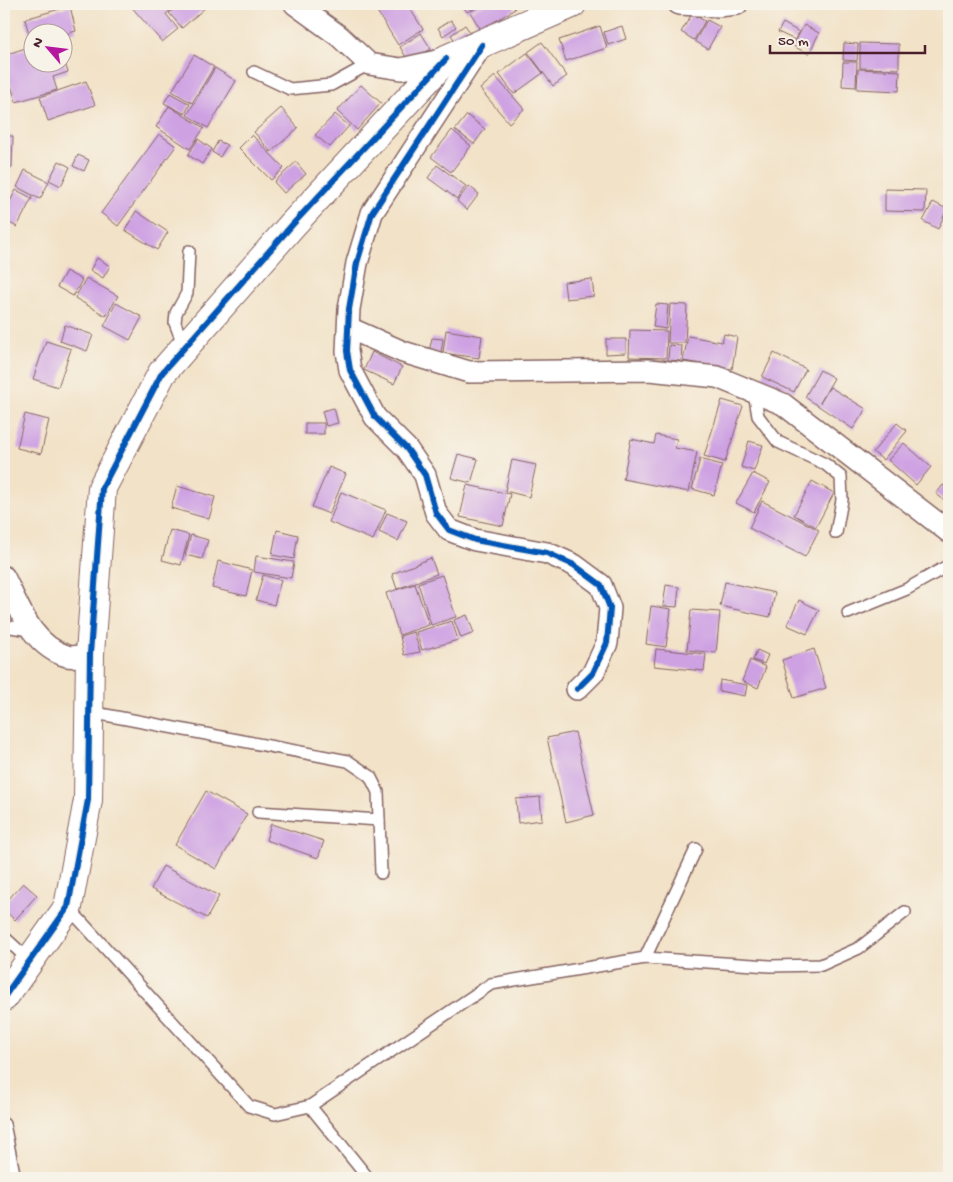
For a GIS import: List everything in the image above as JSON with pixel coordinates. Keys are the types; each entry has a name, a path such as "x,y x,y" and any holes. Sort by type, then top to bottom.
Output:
{"street":[{"path":"295,4 339,36 369,64 401,69 446,59 482,45 572,4"},
{"path":"679,4 718,6 737,4"},
{"path":"482,45 372,214 357,264 349,309 348,351 350,370 375,417 407,450 426,475 436,513 449,530 475,540 547,553 574,565 601,584 610,608 607,642 593,673 577,689"},
{"path":"4,997 68,907 88,800 90,654 102,488 162,373 292,224 446,59"},
{"path":"349,328 403,352 469,372 649,370 718,377 783,404 949,532"},
{"path":"4,577 30,630 50,648 69,656 90,654"}],"lane":[{"path":"254,72 290,88 331,85 369,64"},
{"path":"185,348 175,324 176,314 186,293 189,251"},
{"path":"754,392 758,416 778,442 825,464 841,477 842,500 836,533"},
{"path":"848,613 907,589 949,565"},
{"path":"4,626 30,630"},
{"path":"90,712 348,760 370,776 378,792 381,873"},
{"path":"258,812 379,820"},
{"path":"645,958 696,849"},
{"path":"68,907 248,1106 275,1114 310,1106 491,984 645,958 770,966 821,966 859,948 905,912"},
{"path":"4,936 30,960"},
{"path":"310,1106 368,1178"},
{"path":"4,1124 15,1178"}],"building":[{"path":"129,4 168,4 172,9 166,14 178,29 162,42"},
{"path":"180,4 204,4 206,7 182,28 169,13"},
{"path":"381,4 407,4 423,29 398,45 375,8"},
{"path":"461,4 481,4 467,12"},
{"path":"483,4 512,4 515,9 481,30 470,12"},
{"path":"70,6 76,31 72,32 72,22 26,22 25,19"},
{"path":"692,14 705,21 694,40 681,32"},
{"path":"451,20 456,27 443,36 438,28"},
{"path":"707,20 720,27 708,49 695,41"},
{"path":"783,23 799,32 795,40 778,32"},
{"path":"465,25 470,32 456,42 451,35"},
{"path":"804,25 819,33 809,54 793,46"},
{"path":"600,26 607,48 566,61 559,40"},
{"path":"622,26 626,39 608,45 604,32"},
{"path":"421,33 431,49 409,62 400,47"},
{"path":"542,42 567,76 553,86 528,52"},
{"path":"844,43 858,44 857,61 843,60"},
{"path":"860,43 899,44 899,69 860,68"},
{"path":"22,49 22,72 68,72 53,77 57,90 16,102 4,62 4,55"},
{"path":"527,53 543,73 514,94 499,74"},
{"path":"194,55 214,67 192,103 172,91"},
{"path":"843,62 857,62 856,87 842,86"},
{"path":"215,68 236,81 208,128 187,115"},
{"path":"858,69 900,71 899,91 857,89"},
{"path":"495,76 524,109 509,123 480,89"},
{"path":"86,81 95,105 48,121 40,97"},
{"path":"361,85 381,103 357,130 337,111"},
{"path":"170,93 190,104 185,114 164,103"},
{"path":"169,106 204,128 190,149 156,127"},
{"path":"281,108 298,128 271,152 254,132"},
{"path":"335,114 349,126 330,147 315,135"},
{"path":"467,115 485,129 474,144 455,130"},
{"path":"452,130 471,146 451,172 431,157"},
{"path":"159,134 176,146 118,226 101,213"},
{"path":"252,135 284,168 271,180 239,148"},
{"path":"4,136 13,136 12,168 4,168"},
{"path":"198,139 212,149 202,164 188,155"},
{"path":"218,141 227,145 220,157 212,152"},
{"path":"78,155 89,160 84,171 73,166"},
{"path":"59,161 70,167 61,186 49,180"},
{"path":"296,162 306,174 284,193 274,182"},
{"path":"437,165 466,186 457,199 428,178"},
{"path":"25,170 49,182 40,199 17,187"},
{"path":"469,186 479,194 467,210 457,201"},
{"path":"885,189 926,190 925,212 885,211"},
{"path":"16,190 32,198 17,227 4,220 4,213"},
{"path":"933,202 947,209 938,229 923,221"},
{"path":"136,211 168,232 157,250 125,230"},
{"path":"97,258 110,266 103,278 90,270"},
{"path":"66,271 82,280 73,296 57,287"},
{"path":"86,278 118,296 106,316 75,298"},
{"path":"592,279 594,296 566,299 564,282"},
{"path":"116,303 142,317 130,340 104,326"},
{"path":"656,304 668,305 666,329 653,327"},
{"path":"670,304 687,305 685,343 668,343"},
{"path":"65,325 93,335 87,351 60,341"},
{"path":"446,330 482,336 479,358 443,353"},
{"path":"630,330 667,331 666,358 629,357"},
{"path":"724,334 737,337 732,369 683,361 688,336 722,342"},
{"path":"432,338 443,339 441,353 429,352"},
{"path":"606,339 626,339 626,353 606,354"},
{"path":"46,341 71,349 58,387 33,379"},
{"path":"669,345 682,346 681,361 668,360"},
{"path":"372,352 402,367 394,384 364,370"},
{"path":"774,353 806,369 794,392 762,377"},
{"path":"820,370 834,378 820,403 830,387 866,409 853,429 805,397"},
{"path":"722,400 743,406 725,462 704,456"},
{"path":"334,408 338,423 326,426 322,411"},
{"path":"25,414 49,420 41,454 17,448"},
{"path":"305,423 324,423 324,434 305,434"},
{"path":"897,423 907,431 883,460 873,452"},
{"path":"656,435 677,439 675,448 697,452 689,492 623,479 631,439 654,444"},
{"path":"749,441 763,445 754,471 741,467"},
{"path":"904,443 931,467 916,485 888,460"},
{"path":"458,454 478,459 471,483 451,478"},
{"path":"700,459 722,465 714,495 692,489"},
{"path":"512,460 536,465 529,497 505,491"},
{"path":"329,467 346,474 329,514 312,507"},
{"path":"753,473 770,482 754,512 736,503"},
{"path":"812,481 834,493 816,527 794,515"},
{"path":"467,485 510,494 503,526 460,517"},
{"path":"943,485 949,489 947,502 936,494"},
{"path":"177,486 215,497 209,519 171,508"},
{"path":"341,492 386,510 373,540 329,522"},
{"path":"762,501 819,530 805,557 749,528"},
{"path":"387,513 407,521 398,541 379,532"},
{"path":"170,530 189,535 181,565 162,560"},
{"path":"277,530 298,535 294,559 272,555"},
{"path":"191,535 208,540 202,559 185,555"},
{"path":"256,556 294,562 291,578 254,572"},
{"path":"431,558 437,574 397,589 392,574"},
{"path":"218,561 252,570 246,596 212,588"},
{"path":"263,575 281,580 274,605 256,600"},
{"path":"442,575 456,617 431,625 418,583"},
{"path":"725,582 775,593 770,617 720,606"},
{"path":"415,584 429,625 399,635 386,593"},
{"path":"666,585 679,587 677,607 663,606"},
{"path":"799,600 819,610 807,634 787,625"},
{"path":"651,606 671,609 666,647 646,644"},
{"path":"691,610 720,612 716,653 687,650"},
{"path":"467,615 474,633 461,638 454,620"},
{"path":"452,621 458,640 422,650 416,632"},
{"path":"414,632 420,652 404,655 400,636"},
{"path":"656,649 706,654 704,671 654,666"},
{"path":"814,649 826,688 794,698 782,660"},
{"path":"757,650 768,655 764,664 753,660"},
{"path":"750,660 766,667 758,688 742,681"},
{"path":"720,680 747,685 745,696 719,691"},
{"path":"575,732 594,815 566,822 547,738"},
{"path":"6,790 8,812 4,812 4,791"},
{"path":"206,791 247,814 216,869 175,845"},
{"path":"540,797 542,820 518,823 516,799"},
{"path":"271,824 324,841 318,858 266,840"},
{"path":"163,866 219,896 207,918 151,889"},
{"path":"23,883 37,895 15,920 4,910 4,904"}],"cycle path":[{"path":"482,45 372,213 357,263 349,309 347,351 350,370 375,417 407,449 425,475 436,513 449,530 475,540 547,553 574,565 601,585 610,608 607,643 593,673 577,689"},
{"path":"4,997 68,907 88,800 90,654 102,488 162,373 293,224 446,59"}]}
